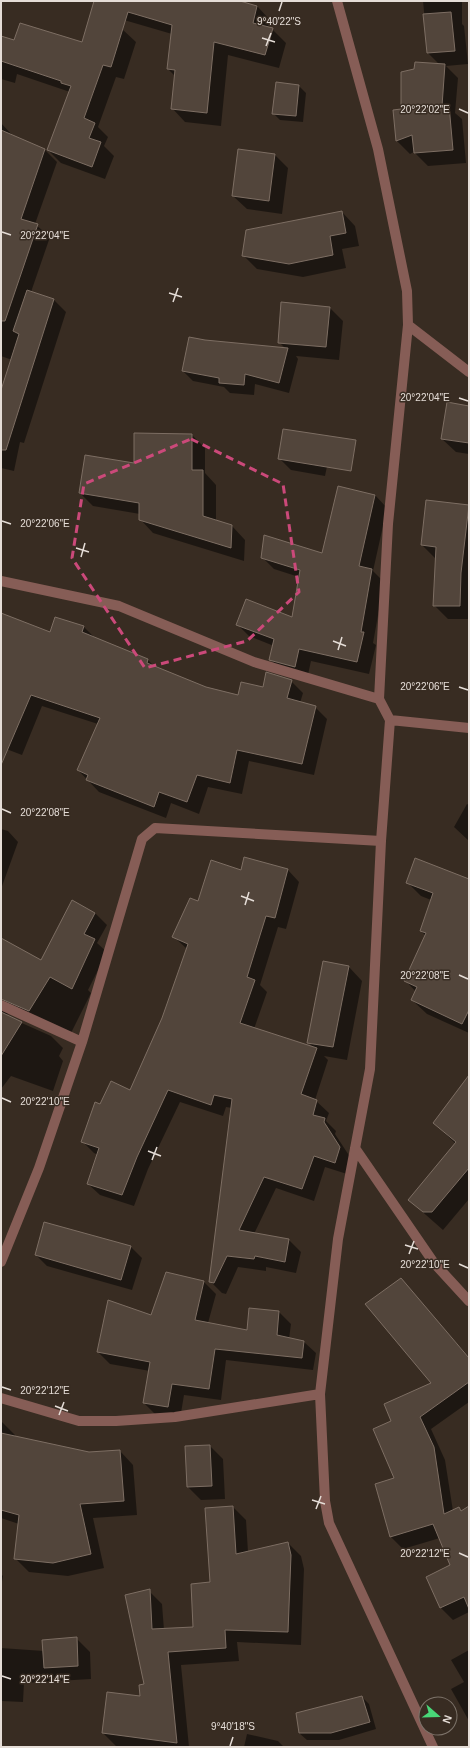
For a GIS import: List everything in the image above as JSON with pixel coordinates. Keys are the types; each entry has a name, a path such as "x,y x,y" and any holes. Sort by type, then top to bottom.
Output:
{"street":[{"path":"337,1 378,149 407,291 408,325 388,524 380,699 390,720 381,841 370,1069 338,1239 320,1394 325,1501 329,1523 433,1747"},
{"path":"408,325 469,372"},
{"path":"1,581 119,606 254,662 380,699"},
{"path":"390,720 469,728"},
{"path":"1,1262 39,1168 82,1042 142,839 155,828 381,841"},
{"path":"1,1005 82,1042"},
{"path":"355,1148 434,1263 469,1301"},
{"path":"1,1398 78,1421 110,1421 175,1417 320,1394"}],"highlighted area":[{"path":"191,439 283,484 299,592 247,641 145,668 72,558 84,484"}],"building":[{"path":"94,1 240,1 257,6 253,23 273,28 265,55 214,42 207,113 171,109 175,70 167,69 172,25 128,12 111,67 103,65 84,118 95,123 89,138 101,142 92,167 47,150 71,86 61,83 61,81 1,61 1,36 14,40 20,23 82,42"},
{"path":"451,12 455,51 427,53 423,14"},
{"path":"415,62 445,64 442,106 449,105 453,150 414,153 412,135 396,141 393,110 401,109 401,72 414,69"},
{"path":"276,82 299,85 296,116 272,114"},
{"path":"1,130 45,149 21,219 38,224 5,321 1,321"},
{"path":"238,149 275,154 269,201 232,196"},
{"path":"342,211 346,233 330,236 333,255 289,264 242,256 246,230"},
{"path":"27,290 54,299 6,450 1,450 1,390 19,334 13,331"},
{"path":"281,302 330,307 326,347 278,343"},
{"path":"189,337 205,340 288,348 279,383 245,374 244,385 219,383 219,378 182,371"},
{"path":"447,402 469,406 469,443 441,439"},
{"path":"283,429 356,440 351,471 278,459"},
{"path":"134,433 192,434 192,470 203,470 203,516 232,525 231,548 139,520 139,503 79,493 85,455 134,463"},
{"path":"338,486 375,495 359,566 372,569 361,632 364,632 357,662 299,649 295,667 269,660 274,639 236,625 246,599 292,617 300,570 261,558 264,535 322,553"},
{"path":"426,500 469,505 461,573 460,606 433,606 436,547 421,545"},
{"path":"1,613 50,632 55,617 84,626 82,632 148,659 147,663 206,687 238,695 241,682 263,687 266,672 292,680 287,698 316,706 302,764 237,750 230,783 197,775 187,802 159,792 154,807 86,780 88,775 77,770 100,718 31,695 1,765"},
{"path":"244,857 288,869 275,918 266,916 247,977 255,980 240,1023 317,1048 301,1094 317,1100 313,1115 325,1118 324,1122 340,1147 335,1163 314,1156 302,1189 264,1177 239,1230 289,1239 285,1262 255,1256 254,1259 227,1256 214,1283 209,1282 232,1099 214,1095 211,1105 168,1090 137,1157 122,1195 87,1184 99,1148 81,1142 95,1102 100,1104 111,1081 130,1090 162,1018 188,944 172,937 190,898 198,901 211,860 241,870"},
{"path":"415,858 469,879 469,1010 462,1024 411,1000 417,987 404,981 426,933 420,931 433,893 406,883"},
{"path":"72,900 95,913 84,934 95,939 72,989 50,977 29,1011 1,999 1,938 41,960"},
{"path":"323,961 349,966 333,1047 307,1043"},
{"path":"1,1012 22,1022 1,1056"},
{"path":"469,1075 469,1168 432,1212 423,1212 408,1200 456,1142 433,1123"},
{"path":"44,1222 131,1246 121,1280 35,1255"},
{"path":"166,1272 204,1281 195,1320 247,1330 249,1308 279,1311 277,1335 304,1341 302,1358 215,1349 209,1389 172,1384 168,1407 143,1403 150,1362 97,1352 108,1300 151,1315"},
{"path":"401,1278 469,1358 469,1382 420,1417 434,1447 444,1514 459,1507 461,1511 469,1506 469,1609 464,1597 440,1608 426,1577 450,1565 433,1524 390,1537 375,1484 394,1478 373,1429 391,1421 384,1404 431,1383 365,1304"},
{"path":"1,1433 89,1452 120,1450 124,1501 80,1504 91,1554 53,1563 14,1559 19,1515 1,1510"},
{"path":"210,1445 212,1486 187,1487 185,1446"},
{"path":"233,1506 236,1554 288,1542 291,1555 288,1632 225,1630 226,1648 168,1652 177,1743 102,1733 107,1692 140,1696 139,1685 144,1684 125,1595 150,1589 152,1629 193,1627 191,1584 210,1582 205,1508"},
{"path":"77,1637 78,1666 44,1668 42,1640"},
{"path":"362,1696 370,1722 331,1733 299,1733 296,1713"}]}
